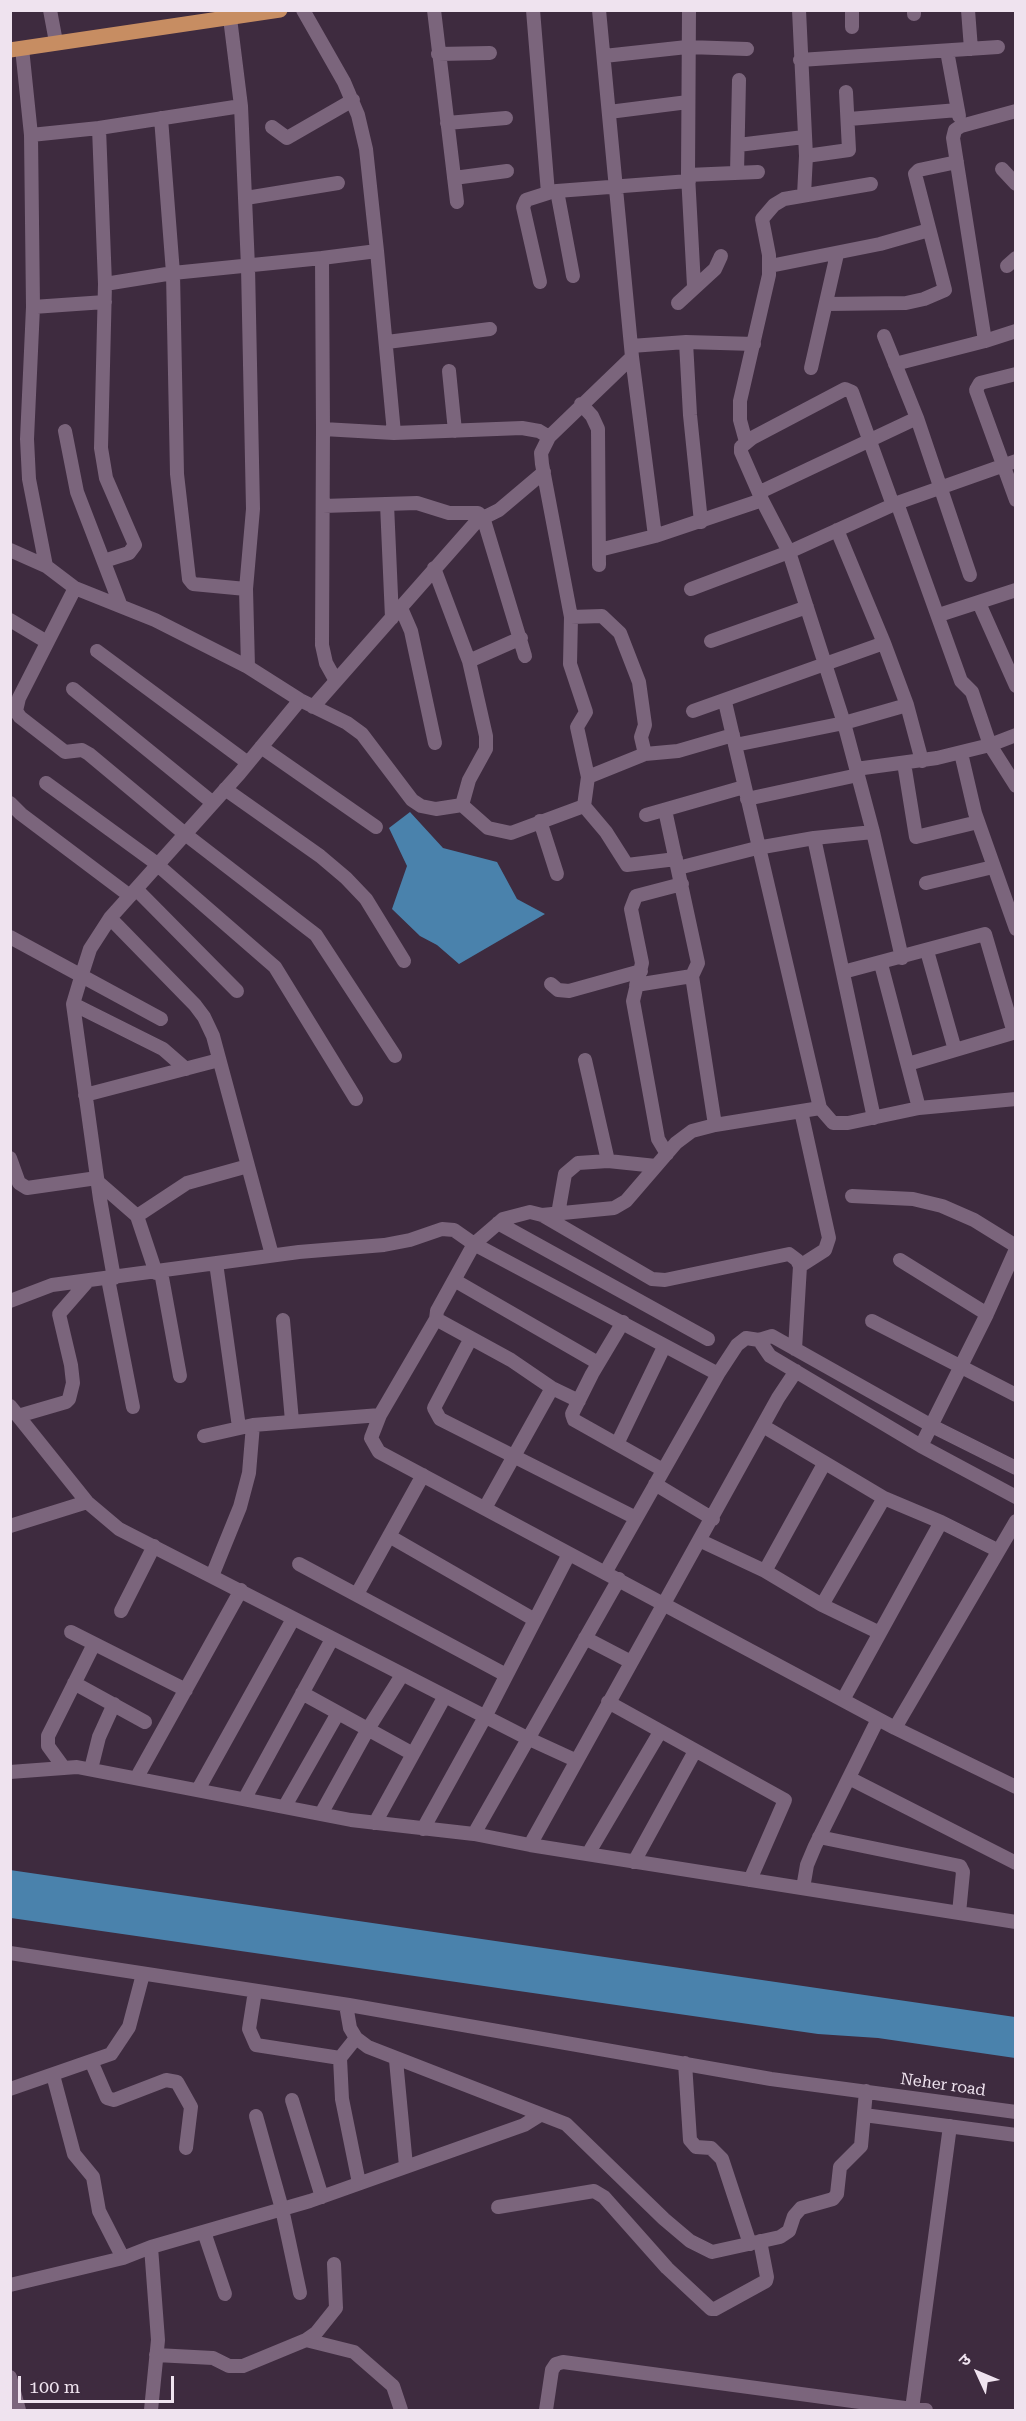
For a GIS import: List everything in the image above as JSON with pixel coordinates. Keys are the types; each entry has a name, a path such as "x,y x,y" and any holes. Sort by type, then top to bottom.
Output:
{"main road":[{"path":"16,49 197,17 230,18 280,10"}],"street":[{"path":"50,10 56,42"},
{"path":"303,10 352,100 366,149 387,342 394,433"},
{"path":"434,10 457,202"},
{"path":"533,10 553,192 573,276"},
{"path":"600,10 632,352 655,536"},
{"path":"689,10 688,178 694,285"},
{"path":"799,10 806,156 804,195"},
{"path":"852,10 852,27"},
{"path":"968,10 971,49"},
{"path":"230,18 241,106 248,267 253,509 246,589 248,667"},
{"path":"603,56 687,47 747,49"},
{"path":"800,60 998,47"},
{"path":"16,49 31,135 33,307 27,439 29,479 46,566"},
{"path":"947,51 961,126"},
{"path":"438,54 490,53"},
{"path":"736,173 739,80"},
{"path":"806,156 849,150 846,92"},
{"path":"272,127 282,136 291,137 352,100"},
{"path":"609,112 688,102"},
{"path":"31,135 99,128 241,106"},
{"path":"849,119 958,110"},
{"path":"985,340 953,138 955,130 961,126 1016,111"},
{"path":"161,118 173,273 174,420 177,474 189,579 193,584 246,589"},
{"path":"447,123 506,118"},
{"path":"99,128 105,284 101,448 106,478 135,545 129,553 104,561"},
{"path":"738,145 804,137"},
{"path":"826,304 906,303 942,293 945,287 915,174 919,170 957,162"},
{"path":"1002,169 1016,184"},
{"path":"454,178 507,171"},
{"path":"540,282 522,207 526,200 553,192 758,172"},
{"path":"246,198 338,183"},
{"path":"746,442 739,410 770,266 762,219 778,201 872,184"},
{"path":"770,266 837,254 929,230"},
{"path":"105,284 173,273 248,267 377,251"},
{"path":"811,368 837,254"},
{"path":"678,303 694,285 715,269 721,256"},
{"path":"322,258 322,645 326,663 336,681"},
{"path":"33,307 105,302"},
{"path":"387,342 490,329"},
{"path":"895,364 1016,331"},
{"path":"884,336 917,418 970,574"},
{"path":"686,342 690,415 701,522"},
{"path":"754,344 686,342 632,352 549,437 541,453 571,617 570,663 585,707 585,716 577,727 588,777 584,806 606,832 627,865 677,863 814,838 873,832"},
{"path":"449,370 455,431"},
{"path":"1016,374 980,383 976,387 1010,463 1016,500"},
{"path":"902,958 873,832 844,723 789,552 741,452 746,442 849,389 939,615 961,681 972,692 990,745 1016,786"},
{"path":"581,404 592,416 598,429 599,565"},
{"path":"599,550 701,522 761,496 868,439 917,418"},
{"path":"323,429 394,433 532,428 549,437"},
{"path":"66,431 77,492 120,604"},
{"path":"691,589 789,552 895,504 1010,463"},
{"path":"313,706 397,613 434,568 483,517 499,510 544,472"},
{"path":"323,506 417,503 449,513 472,511 483,517 525,656"},
{"path":"387,504 397,613 411,631 435,743"},
{"path":"837,530 907,705 922,761"},
{"path":"10,550 46,566 75,588 120,604 248,667 300,700 347,723 362,734 412,800 421,806 436,809 462,805"},
{"path":"434,568 469,661 486,736 486,749 469,780 462,805"},
{"path":"75,588 19,698 16,711 65,752 82,750 90,754 185,834 316,935 395,1056"},
{"path":"939,615 1016,591"},
{"path":"979,603 1016,686"},
{"path":"711,641 807,607"},
{"path":"571,617 602,616 620,633 639,682 645,725 641,737 645,754"},
{"path":"10,620 47,642"},
{"path":"469,661 521,638"},
{"path":"693,711 725,702 884,643"},
{"path":"97,651 248,763"},
{"path":"73,689 213,803"},
{"path":"133,1407 111,1279 73,1004 90,949 110,918 248,763 300,700"},
{"path":"725,702 757,848 820,1108 830,1120 839,1124 919,1108 1016,1099"},
{"path":"588,777 645,754 678,751 844,723 907,705"},
{"path":"646,815 746,793 961,753 1016,735"},
{"path":"261,747 376,827"},
{"path":"961,753 978,822 1016,929"},
{"path":"904,763 916,837 978,822"},
{"path":"46,783 158,865 275,967 356,1099"},
{"path":"225,789 320,855 346,878 366,899 404,961"},
{"path":"10,803 21,814 133,892 237,992"},
{"path":"462,805 488,828 511,834 584,806"},
{"path":"665,810 698,963 692,976 715,1125"},
{"path":"540,821 557,874"},
{"path":"814,838 873,1118"},
{"path":"926,883 993,867"},
{"path":"667,1154 658,1139 633,1001 641,971 631,909 632,900 636,896 682,884"},
{"path":"110,918 195,1005 213,1036 272,1255"},
{"path":"843,972 881,964 985,934 1011,1002 1015,1032 908,1064"},
{"path":"10,937 82,974 161,1019"},
{"path":"927,951 955,1050"},
{"path":"881,964 919,1108"},
{"path":"551,984 558,990 569,991 641,971"},
{"path":"636,985 692,976"},
{"path":"73,1004 163,1049 186,1069"},
{"path":"85,1095 219,1060"},
{"path":"585,1060 608,1161"},
{"path":"542,1215 614,1208 626,1201 667,1154 692,1131 715,1125 820,1108"},
{"path":"800,1266 825,1250 829,1238 801,1111"},
{"path":"10,1158 19,1183 27,1188 97,1180 137,1216 158,1273 180,1376"},
{"path":"558,1214 565,1173 578,1163 608,1161 656,1166"},
{"path":"137,1216 186,1183 248,1166"},
{"path":"852,1196 902,1198 942,1206 974,1220 1016,1247 987,1314 921,1446"},
{"path":"795,1348 800,1266 797,1260 789,1254 665,1280 652,1279 542,1215 530,1212 516,1213 498,1223 474,1245 454,1280 436,1319 380,1415 371,1437 379,1452 844,1698 895,1728 1016,1787"},
{"path":"498,1223 708,1339"},
{"path":"10,1301 52,1285 158,1273 272,1255 384,1245 442,1229 454,1230 474,1245 718,1374"},
{"path":"900,1260 987,1314"},
{"path":"212,1576 240,1506 249,1473 246,1426 216,1263"},
{"path":"454,1280 598,1363"},
{"path":"87,1281 59,1314 71,1365 73,1383 69,1399 66,1402 14,1411 87,1502 120,1529 402,1675 575,1760"},
{"path":"436,1319 511,1360 552,1388 579,1401"},
{"path":"283,1320 292,1420"},
{"path":"872,1321 1016,1395"},
{"path":"623,1322 598,1363 572,1414 574,1420 618,1442 663,1470"},
{"path":"605,1573 718,1374 737,1345 746,1338 759,1340 772,1336 932,1426 1016,1468"},
{"path":"471,1338 434,1408 440,1419 636,1518"},
{"path":"759,1340 770,1356 921,1446 1016,1497"},
{"path":"618,1442 664,1347"},
{"path":"530,1845 575,1760 796,1371"},
{"path":"485,1508 552,1388"},
{"path":"204,1436 246,1426 292,1420 380,1415"},
{"path":"763,1426 884,1498 942,1522 997,1550"},
{"path":"765,1572 824,1464"},
{"path":"357,1594 423,1475"},
{"path":"655,1485 712,1519"},
{"path":"822,1605 884,1498"},
{"path":"10,1526 87,1502"},
{"path":"895,1728 1016,1521"},
{"path":"844,1698 942,1522"},
{"path":"389,1536 535,1620"},
{"path":"700,1541 765,1572 822,1605 880,1633"},
{"path":"121,1611 154,1546"},
{"path":"423,1829 485,1717 569,1554"},
{"path":"299,1564 506,1675"},
{"path":"474,1834 619,1579"},
{"path":"137,1777 241,1590"},
{"path":"199,1788 293,1619"},
{"path":"71,1632 186,1690"},
{"path":"585,1638 631,1662"},
{"path":"245,1798 332,1639"},
{"path":"64,1768 48,1746 48,1736 94,1644"},
{"path":"321,1814 368,1729 402,1675"},
{"path":"74,1683 145,1722"},
{"path":"302,1693 413,1754"},
{"path":"375,1823 445,1696"},
{"path":"609,1702 785,1800 750,1880"},
{"path":"91,1769 99,1737 114,1704"},
{"path":"285,1806 338,1713"},
{"path":"803,1888 807,1865 819,1837 878,1719"},
{"path":"588,1854 660,1732"},
{"path":"634,1862 695,1751"},
{"path":"10,1772 64,1768 91,1769 375,1823 474,1834 634,1862 1016,1922"},
{"path":"849,1778 1016,1863"},
{"path":"819,1837 960,1866 963,1872 959,1913"},
{"name":"Neher road","path":"10,1953 345,2005 771,2079 1016,2112"},
{"path":"10,2089 111,2054 124,2037 143,1974"},
{"path":"255,1991 249,2029 256,2045 340,2058"},
{"path":"345,2005 350,2028 356,2038 368,2047 396,2060 566,2124 577,2132 629,2187 702,2248 712,2252 786,2234 801,2208 832,2199 837,2194 840,2167 861,2146 866,2091"},
{"path":"356,2038 340,2058 342,2099 359,2183"},
{"path":"396,2060 406,2166"},
{"path":"90,2061 107,2098 114,2100 166,2080 177,2082 190,2107 186,2148"},
{"path":"498,2207 594,2191 604,2197 667,2268 711,2309 716,2309 766,2281 767,2277 755,2242 722,2159 711,2148 696,2147 690,2140 685,2063"},
{"path":"53,2075 72,2150 93,2177 99,2211 123,2258"},
{"path":"292,2100 322,2197"},
{"path":"10,2285 123,2258 151,2247 322,2197 524,2125 540,2115"},
{"path":"864,2115 1016,2135"},
{"path":"256,2116 282,2209 300,2293"},
{"path":"546,2410 552,2370 556,2364 563,2362 917,2410 950,2126"},
{"path":"204,2232 225,2294"},
{"path":"151,2247 158,2340 151,2410"},
{"path":"156,2355 213,2358 229,2366 243,2366 306,2340 316,2332 336,2308 334,2265"},
{"path":"306,2340 354,2352 393,2386 401,2410"},
{"path":"10,2377 19,2410"}],"water":[{"path":"410,812 443,848 497,862 517,899 545,914 459,964 437,945 420,936 392,909 407,866 389,828"},
{"path":"10,1870 1015,2017 1015,2058 878,2038 818,2034 11,1918"}]}
